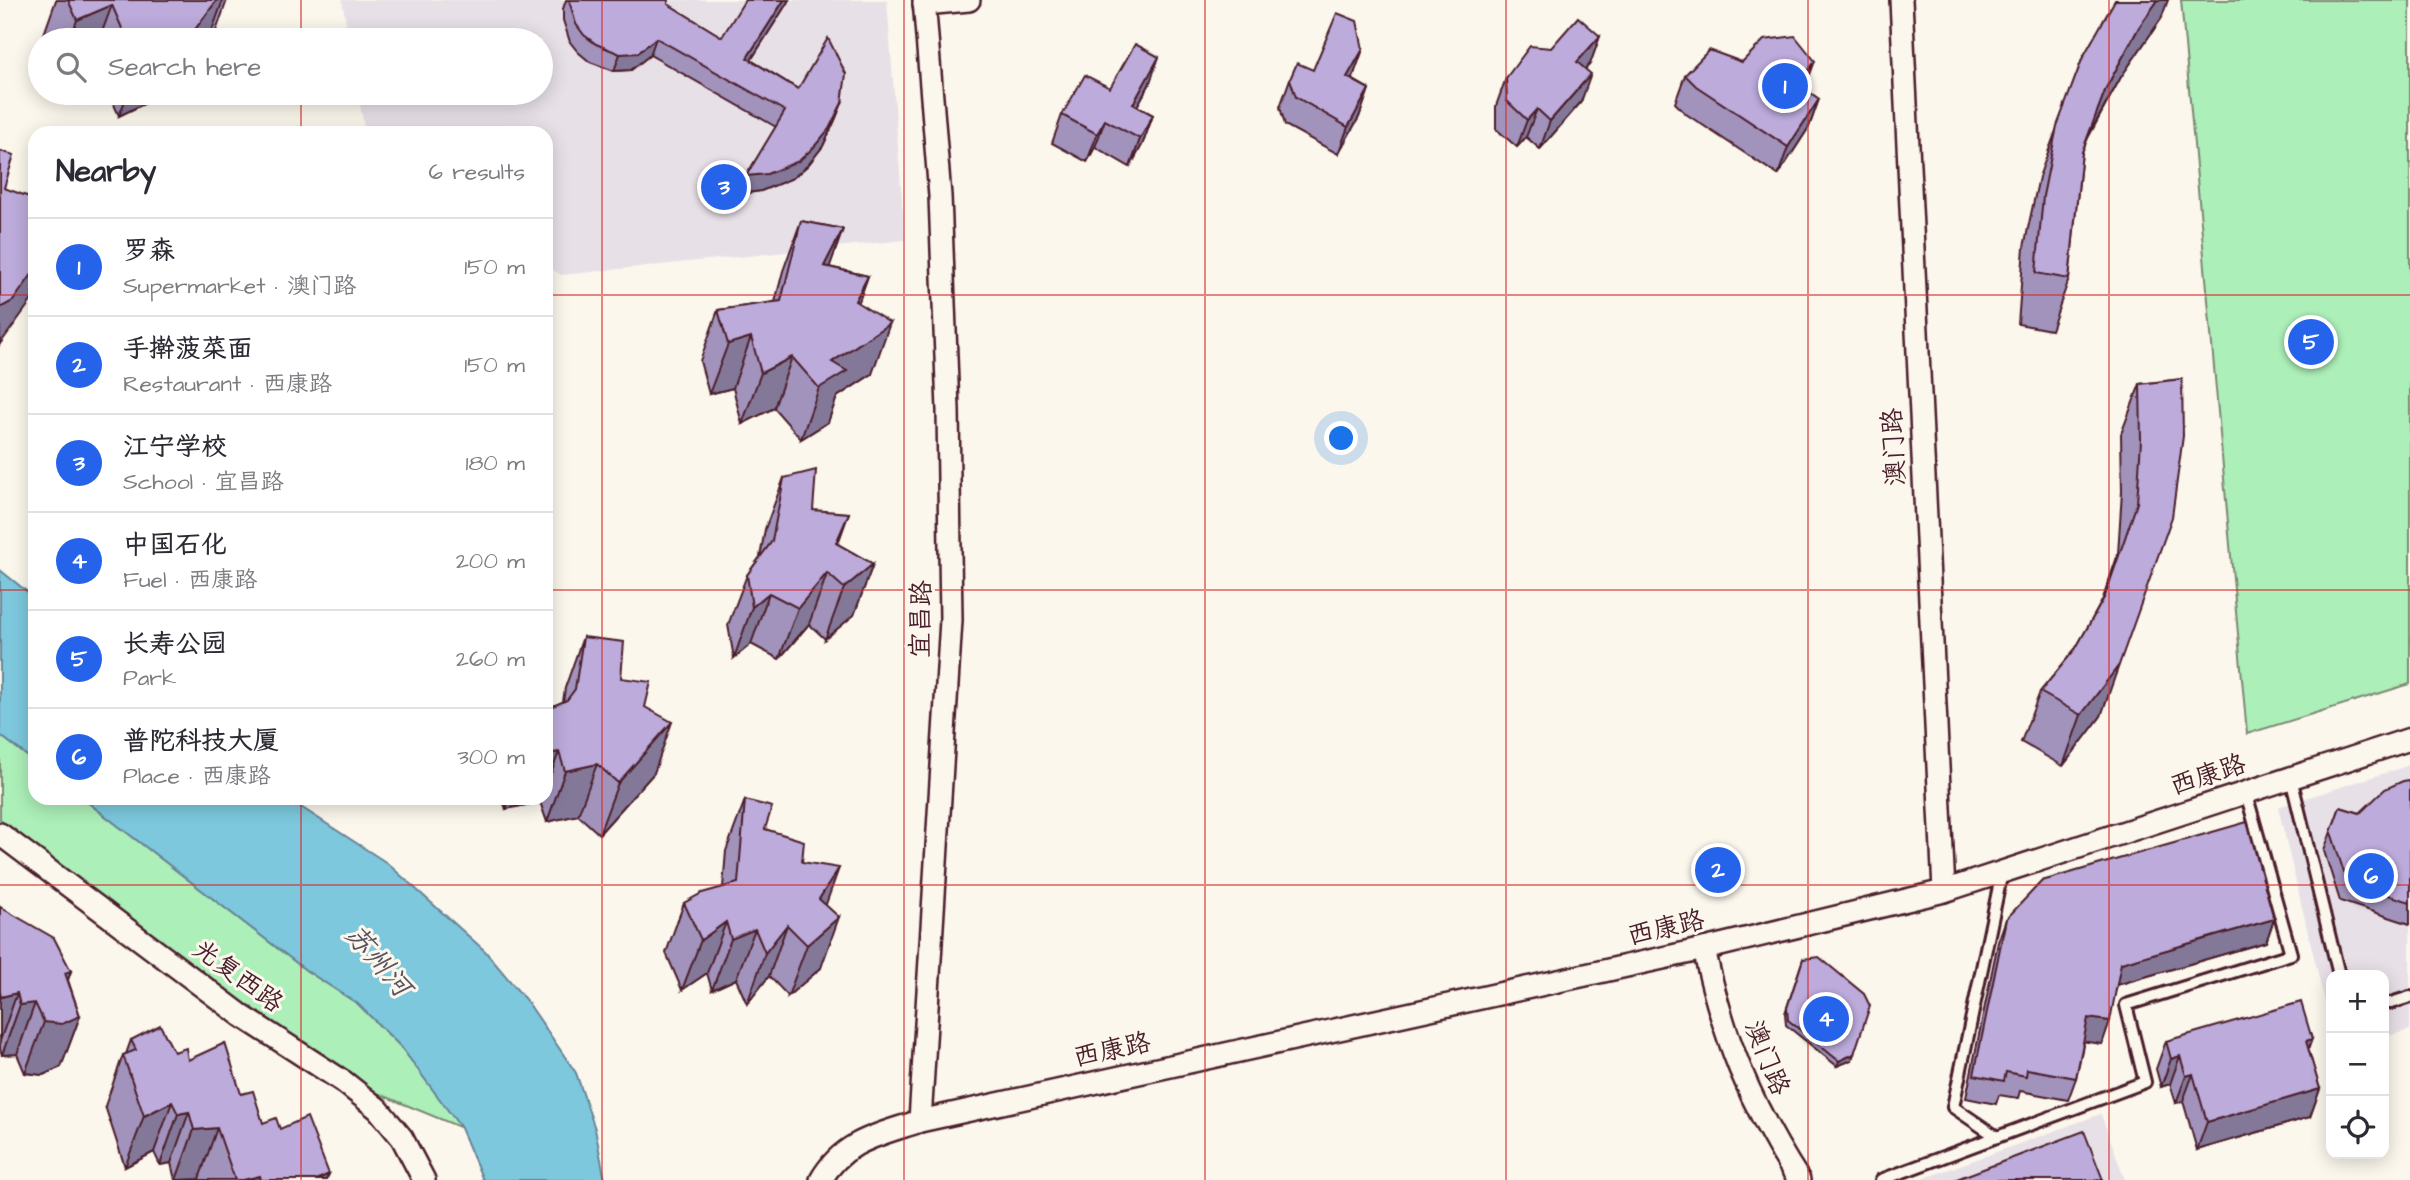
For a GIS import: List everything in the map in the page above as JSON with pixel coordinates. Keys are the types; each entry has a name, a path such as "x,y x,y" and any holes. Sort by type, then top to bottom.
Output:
{"street":[{"path":"924,2 970,0"},
{"name":"澳门路","path":"1901,0 1944,891"},
{"name":"宜昌路","path":"920,1121 951,620 948,410 940,195 924,2"},
{"name":"西康路","path":"920,1121 1704,948 1944,891 2410,739"},
{"name":"光复西路","path":"0,834 242,1016 344,1083 377,1109 402,1138 424,1180"},
{"name":"澳门路","path":"1704,948 1714,994 1744,1080 1763,1121 1799,1180"},
{"path":"821,1180 836,1157 862,1141 920,1121"}],"lane":[{"path":"2291,778 2338,970"},
{"path":"1881,1180 2145,1082 2126,1005 2291,954 2246,793"},
{"path":"1997,1137 1953,1107 2001,872"},
{"path":"2389,1003 2410,997"}],"shaded area":[{"path":"342,0 887,0 905,240 561,275 553,270 553,126 364,126 360,105 553,105 553,28 347,28"},
{"path":"2410,765 2410,1030 2389,1036 2389,970 2326,970 2326,1007 2278,807"},
{"path":"2101,1114 2125,1180 1919,1180"}],"green space":[{"path":"2181,0 2410,0 2410,684 2247,734"},
{"path":"0,735 28,757 28,805 91,805 307,971 358,1004 401,1047 462,1128 343,1079 0,820"}],"water":[{"path":"0,570 28,592 28,757 0,735"},
{"name":"苏州河","path":"91,805 298,805 387,863 485,951 529,1004 576,1073 595,1129 605,1180 483,1180 461,1128 401,1047 358,1004 307,971"}],"building":[{"path":"68,0 217,0 196,28 122,28 112,5 77,20"},
{"path":"569,0 668,0 668,4 722,37 745,0 784,0 747,58 798,89 828,38 846,74 842,103 829,129 799,161 767,174 746,176 785,111 656,38 638,53 620,54 596,44 584,35 576,24"},
{"path":"2115,0 2158,0 2139,27 2106,88 2082,152 2069,279 2036,273 2043,196 2057,126 2083,57"},
{"path":"1337,13 1357,21 1363,49 1347,77 1369,89 1348,127 1296,97 1290,79 1297,63 1313,70"},
{"path":"1578,17 1600,36 1577,62 1591,74 1550,121 1537,109 1527,120 1507,101 1506,78 1530,46 1551,48"},
{"path":"1795,36 1815,61 1799,85 1819,99 1788,147 1696,86 1685,75 1709,50 1742,62 1764,40"},
{"path":"1135,44 1159,57 1133,104 1153,115 1140,139 1105,120 1097,134 1062,115 1085,75 1110,88"},
{"path":"0,151 14,155 4,188 28,197 28,280 13,301 0,308"},
{"path":"801,221 843,229 824,266 868,276 855,301 890,323 832,362 847,371 819,388 792,357 761,373 751,337 728,344 718,310 781,301"},
{"path":"2182,379 2183,436 2172,517 2119,665 2081,715 2040,692 2076,648 2105,596 2137,503 2141,440 2140,384"},
{"path":"816,470 813,510 849,513 836,543 873,564 844,588 827,573 798,608 769,593 752,607 747,575 772,541 784,478"},
{"path":"583,637 624,642 621,678 651,682 645,707 672,722 618,783 597,764 565,771 559,752 553,753 553,706 567,700 575,689"},
{"path":"2410,780 2410,902 2347,882 2331,832 2340,807 2360,813 2385,789"},
{"path":"745,800 772,807 765,829 804,841 802,862 839,868 819,899 839,917 807,945 787,925 765,953 755,929 731,939 726,922 701,940 684,903 702,893 738,883"},
{"path":"2247,822 2274,919 2121,963 2110,1021 2088,1018 2076,1078 2027,1069 2026,1076 2006,1072 2004,1081 1974,1075 2006,919 2042,881"},
{"path":"0,907 54,938 71,971 65,973 80,1016 62,1024 44,1022 35,1003 20,1005 17,993 1,997"},
{"path":"1819,957 1864,994 1870,1006 1854,1054 1839,1061 1788,1020 1787,1008 1803,959"},
{"path":"2301,1002 2312,1039 2306,1041 2320,1089 2207,1122 2193,1074 2186,1076 2180,1056 2171,1059 2166,1041"},
{"path":"160,1025 174,1052 186,1048 188,1060 225,1043 241,1094 253,1091 263,1123 276,1118 280,1129 307,1117 329,1174 316,1180 261,1180 260,1176 235,1180 217,1128 194,1130 189,1112 178,1114 172,1102 144,1116 123,1055 136,1050 131,1040"},
{"path":"2084,1131 2103,1180 1954,1180"}],"place":[{"name":"罗森","path":"1785,86"},
{"name":"江宁学校","path":"724,187"},
{"name":"长寿公园","path":"2311,342"},
{"name":"手擀菠菜面","path":"1718,870"},
{"name":"普陀科技大厦","path":"2371,876"},
{"name":"中国石化","path":"1826,1019"}]}
